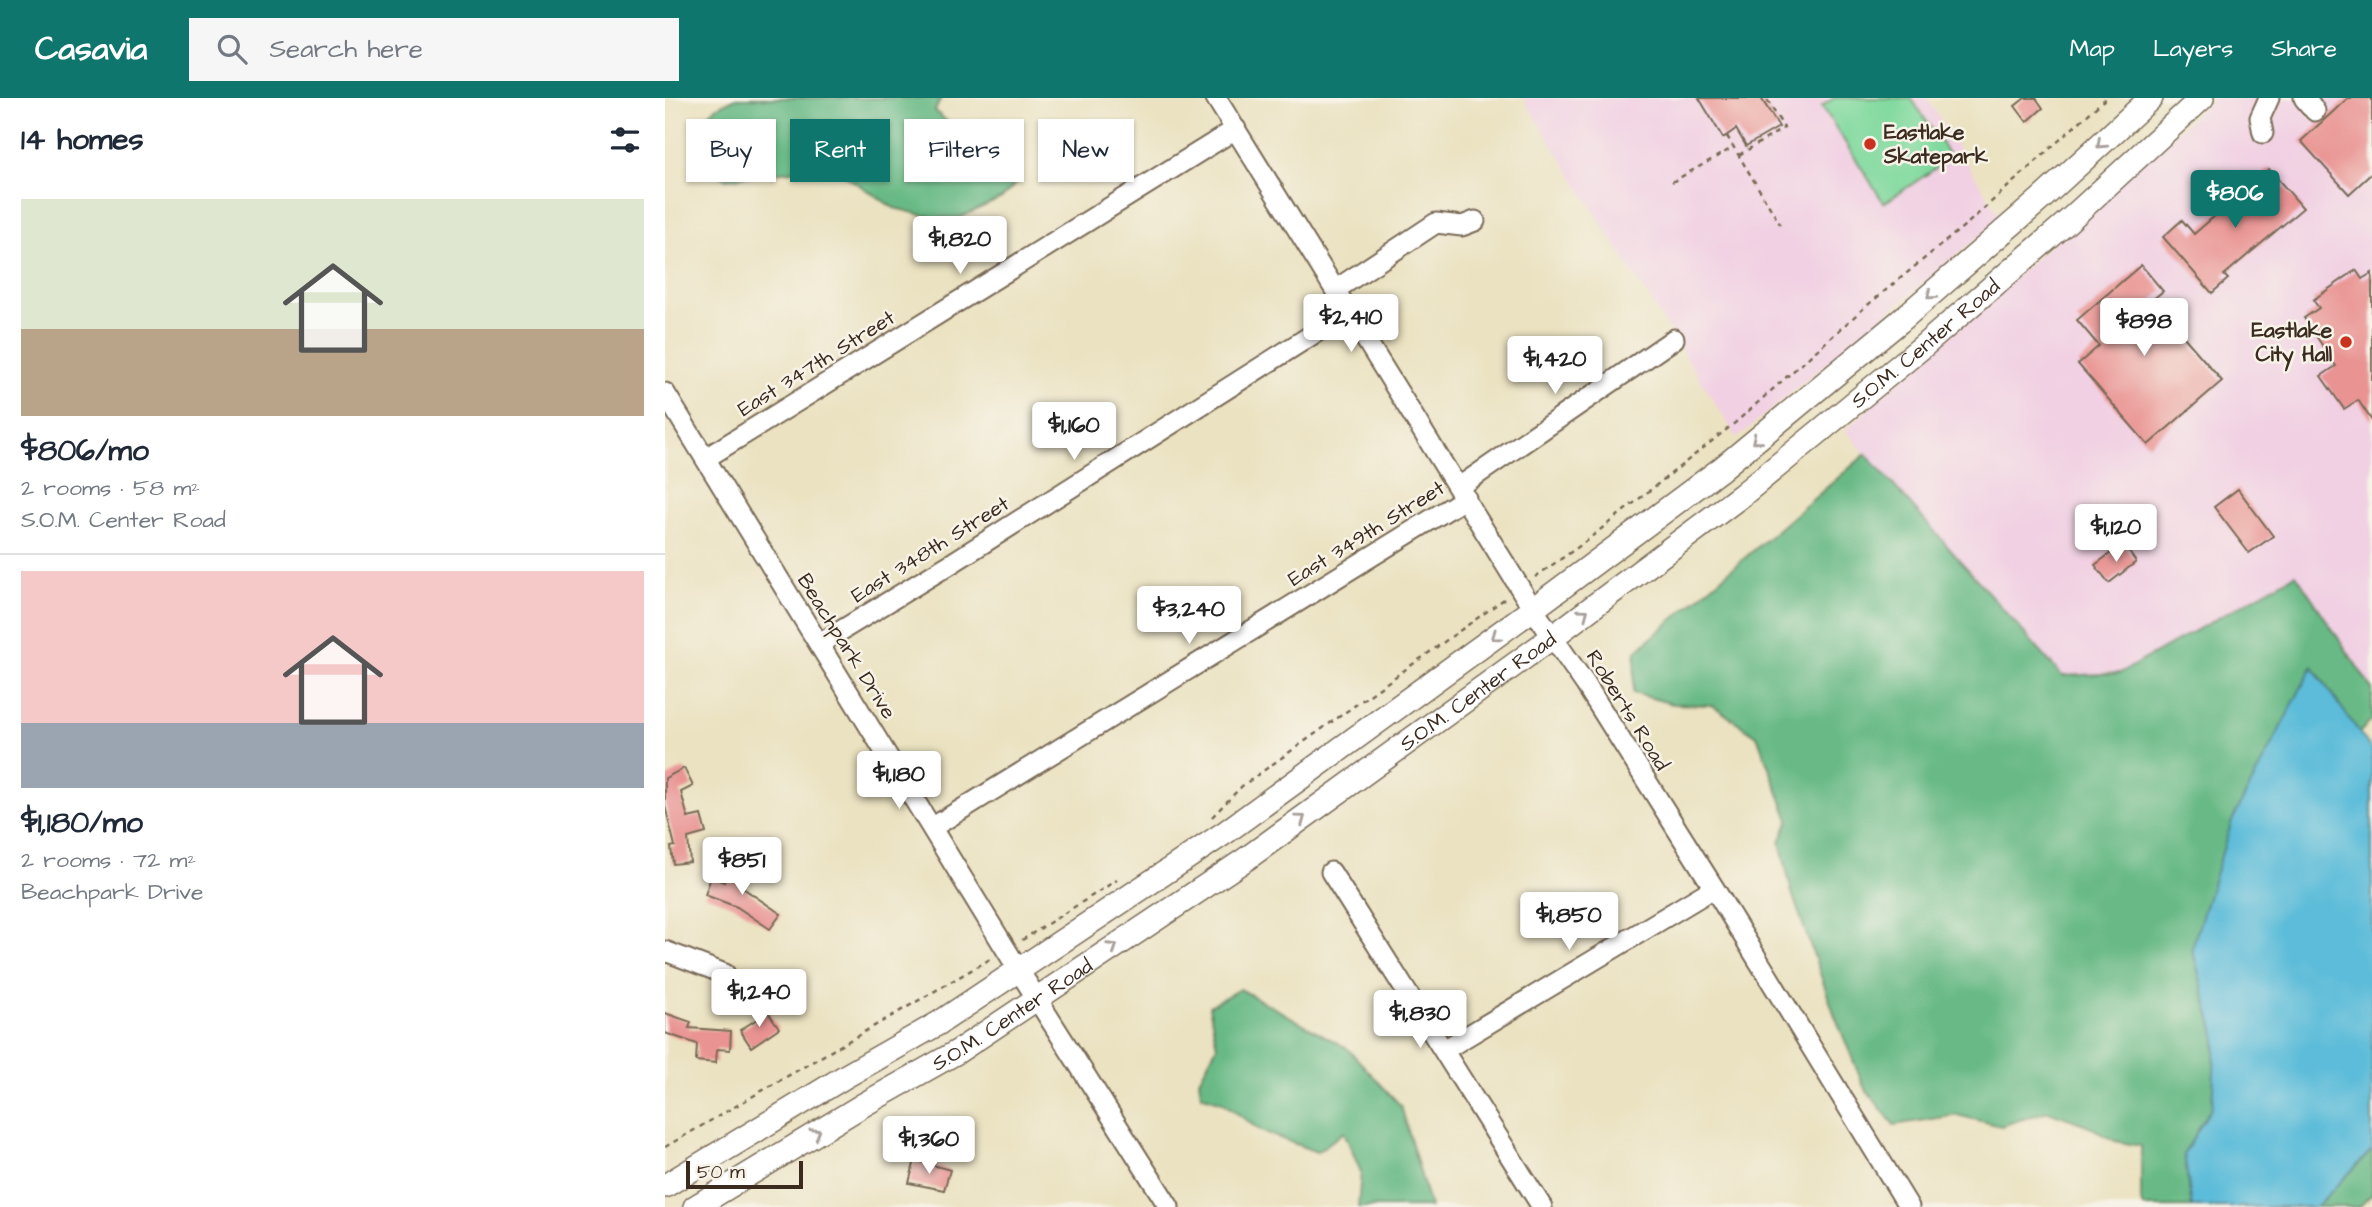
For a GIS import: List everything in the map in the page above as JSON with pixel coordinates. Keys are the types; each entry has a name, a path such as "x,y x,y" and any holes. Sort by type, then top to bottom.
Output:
{"main road":[{"name":"S.O.M. Center Road","path":"665,1186 939,1023 1226,832 1534,608 1721,469 1889,331 2042,198 2151,98"},
{"name":"S.O.M. Center Road","path":"695,1207 863,1105 957,1052 1246,859 1554,636 1742,495 1921,348 2065,224 2202,98"}],"street":[{"name":"Roberts Road","path":"1216,98 1534,608 1714,888 1909,1207"},
{"path":"2263,133 2260,118 2269,98"},
{"name":"East 347th Street","path":"706,458 1235,129"},
{"path":"1335,290 1436,223 1462,226 1475,221"},
{"name":"East 348th Street","path":"819,644 1348,312"},
{"name":"East 349th Street","path":"933,827 1462,493 1674,339"},
{"name":"Beachpark Drive","path":"665,393 1018,969 1169,1207"},
{"path":"1331,872 1542,1207"},
{"path":"1444,1050 1714,888"},
{"path":"665,951 725,974"}],"path":[{"path":"1739,155 1784,128 1766,98"},
{"path":"1538,575 1581,545 1736,422 1864,308 1969,222 2106,98"},
{"path":"1727,136 1780,224"},
{"path":"1672,182 1734,146"},
{"path":"1207,823 1242,786 1507,597"},
{"path":"1020,941 1117,880"},
{"path":"665,1147 995,957"}],"shaded area":[{"path":"1523,98 1927,98 2001,218 1737,438"},
{"path":"2214,98 2372,98 2372,689 2295,574 2120,673 2062,676 1845,430"}],"green space":[{"path":"736,98 941,98 935,111 944,119 904,119 904,182 1017,182 1002,198 959,218 935,218 894,208 855,182 890,182 890,119 790,119 790,171 776,173 776,119 703,119 717,107"},
{"path":"1834,98 1911,98 1951,158 1884,203 1822,106"},
{"path":"1866,454 2062,676 2120,673 2296,574 2372,689 2372,720 2359,733 2313,667 2192,948 2216,1037 2212,1106 2184,1154 2192,1207 2143,1207 2141,1146 2115,1141 2087,1125 2048,1111 2001,1126 1957,1115 1894,1125 1864,1087 1835,1016 1792,893 1780,842 1789,820 1757,736 1712,705 1673,704 1633,693 1636,651"},
{"path":"1240,989 1347,1048 1401,1106 1430,1207 1358,1207 1361,1172 1344,1132 1317,1152 1261,1131 1222,1102 1201,1095 1199,1080 1217,1046 1209,1006"},
{"path":"2372,1150 2372,1194 2359,1207 2316,1207"}],"water":[{"path":"2312,667 2372,750 2372,1150 2316,1207 2192,1207 2184,1154 2212,1106 2216,1037 2192,948 2232,821"}],"building":[{"path":"1699,98 1761,98 1779,127 1746,146 1736,129 1723,138"},
{"path":"2025,98 2036,98 2043,108 2027,122 2015,106"},
{"path":"2348,98 2372,98 2372,173 2349,194 2301,141"},
{"path":"2269,169 2303,208 2224,275 2228,279 2212,293 2163,237 2182,220 2194,234"},
{"path":"2141,265 2163,291 2152,300 2222,381 2148,445 2078,364 2099,346 2077,320"},
{"name":"Eastlake City Hall","path":"2356,270 2362,279 2372,273 2372,421 2358,400 2344,409 2321,376 2336,366 2304,318 2319,308 2313,300"},
{"path":"2238,489 2273,536 2249,553 2214,507"},
{"path":"2123,544 2136,562 2109,583 2095,565"},
{"path":"684,768 693,786 681,792 688,818 701,815 706,833 688,838 690,862 673,864 671,847 675,846 665,806 665,778"},
{"path":"730,867 748,874 743,888 781,914 770,929 737,907 705,895 711,877 724,882"},
{"path":"768,1012 779,1028 751,1047 740,1030"},
{"path":"665,1013 691,1022 689,1028 731,1031 730,1050 717,1049 716,1063 696,1061 697,1044 665,1033"},
{"path":"915,1160 950,1170 944,1190 909,1183"}],"place":[{"name":"Eastlake Skatepark","path":"1870,144"},
{"name":"Eastlake City Hall","path":"2346,342"}]}
